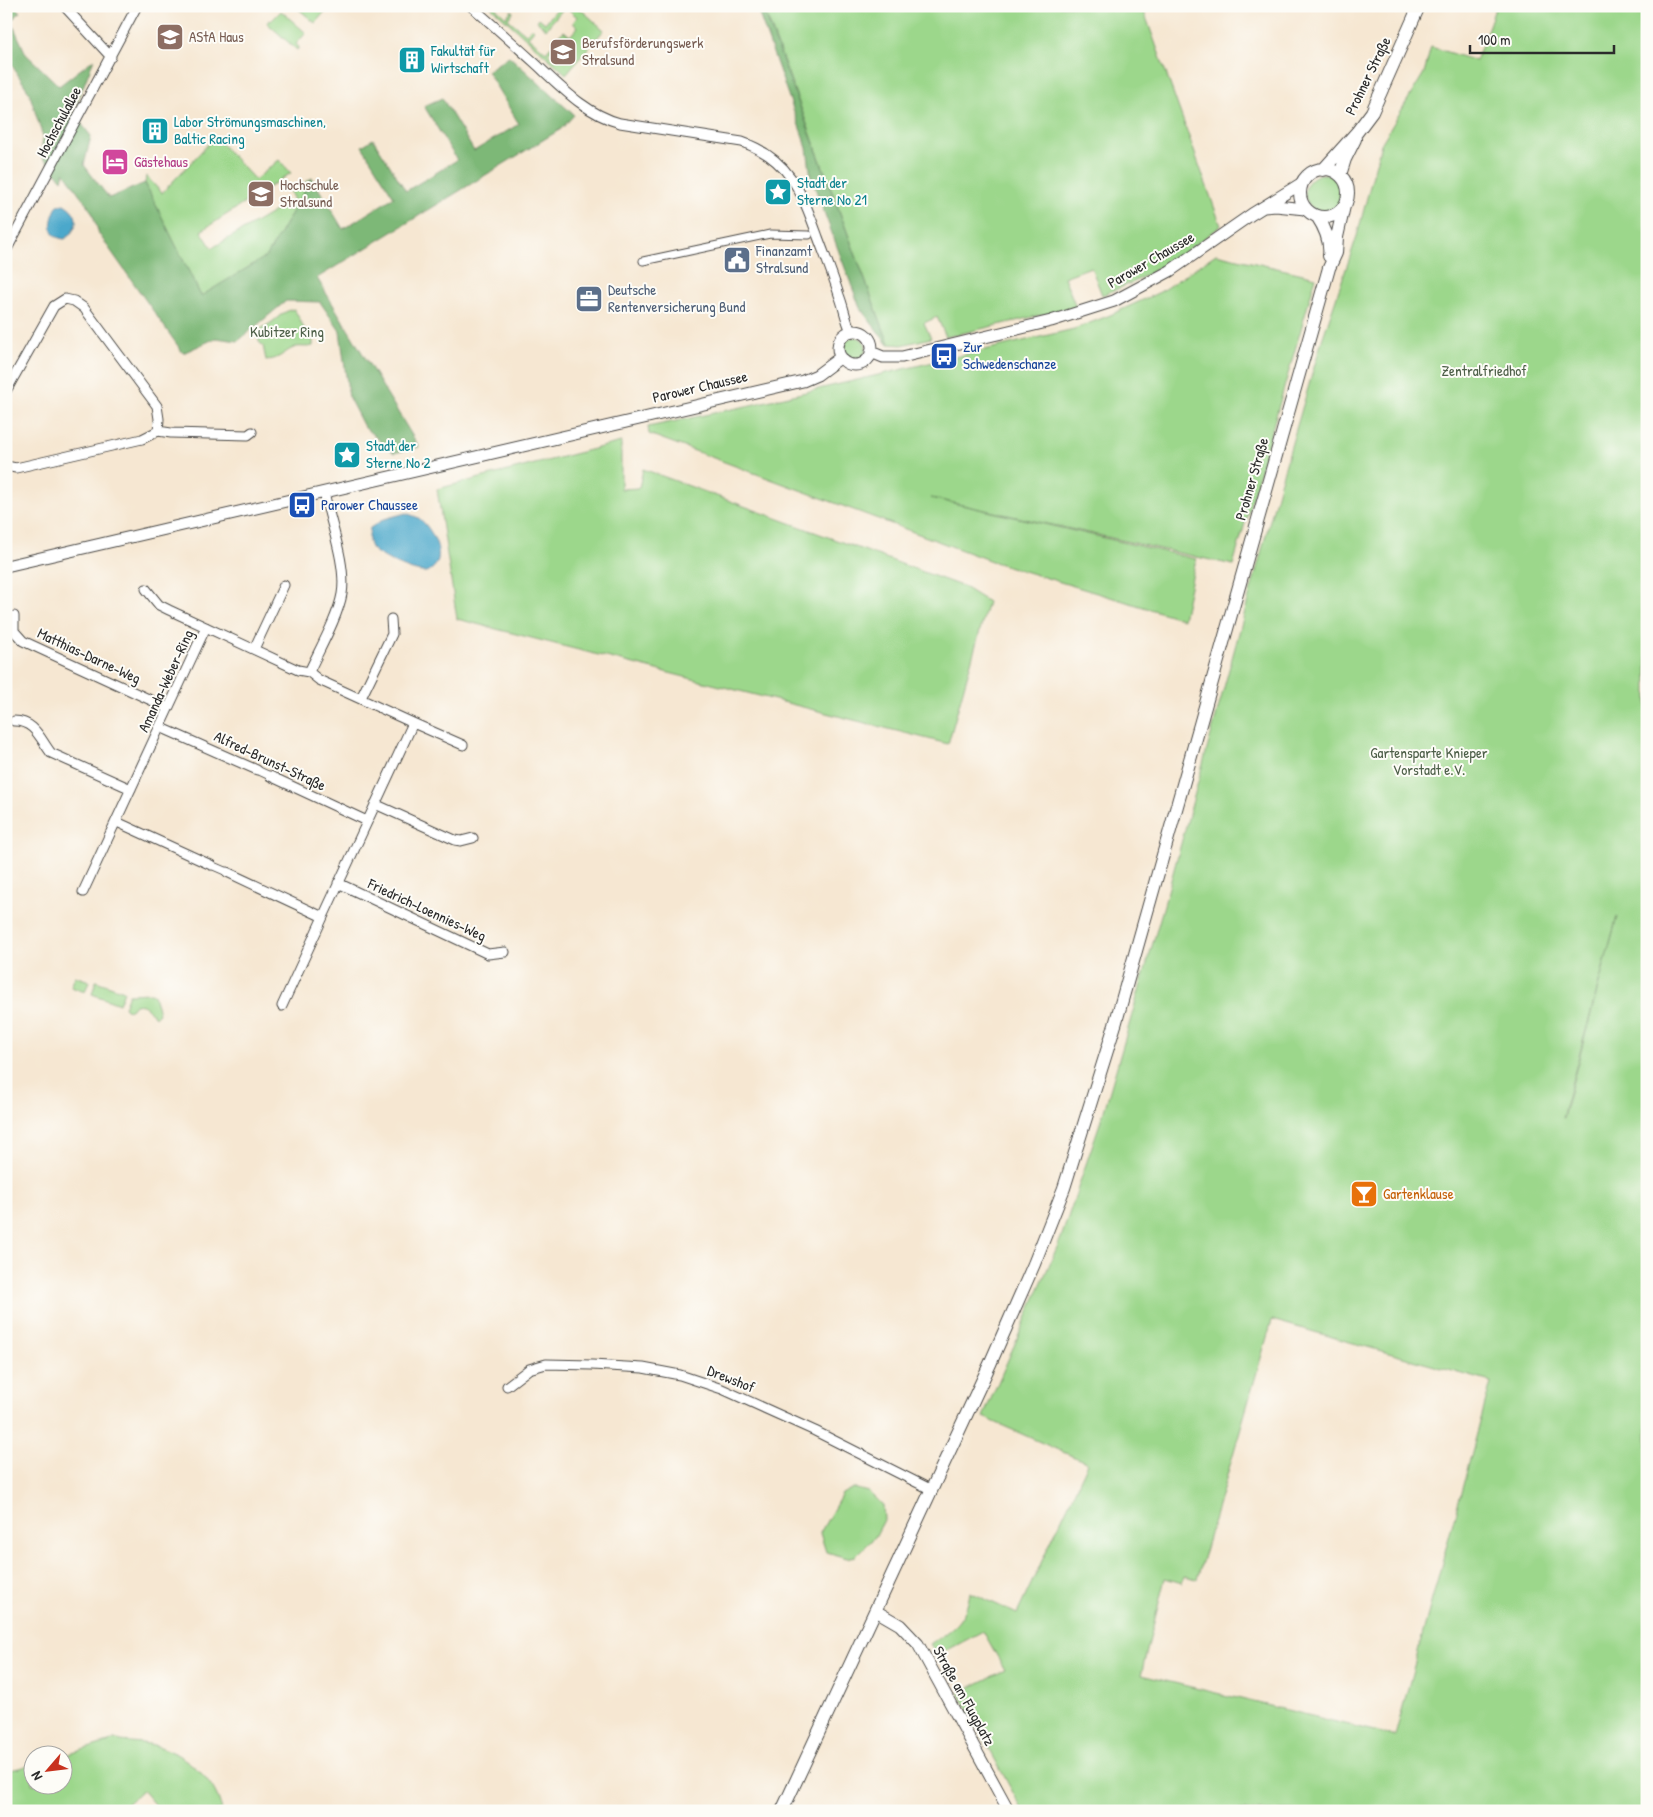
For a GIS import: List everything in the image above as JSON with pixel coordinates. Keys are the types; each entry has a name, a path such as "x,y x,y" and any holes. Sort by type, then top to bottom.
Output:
{"main road":[{"name":"Prohner Straße","path":"1323,170 1372,112 1419,6"},
{"name":"Prohner Straße","path":"1340,175 1357,132"},
{"path":"1302,183 1300,194 1302,204 1306,209 1316,216 1329,217 1340,211 1346,201 1346,185 1340,175 1329,170 1323,170"},
{"name":"Parower Chaussee","path":"1302,183 1311,173 1323,170"},
{"name":"Prohner Straße","path":"782,1811 1014,1310 1064,1188 1112,1034 1329,268 1336,253 1337,237 1344,206"},
{"name":"Prohner Straße","path":"1316,216 1324,227 1330,246 1329,268"}],"street":[{"path":"64,6 111,57"},
{"name":"Hochschulallee","path":"6,251 137,6"},
{"path":"472,6 566,91 590,110 620,123 742,142 757,147 782,166 793,179 804,200 840,298 845,320 851,331"},
{"name":"Parower Chaussee","path":"871,352 883,357 902,357 1051,321 1096,308 1134,292 1164,274 1302,183"},
{"path":"1263,207 1276,206 1306,209"},
{"path":"643,261 770,234 809,235"},
{"path":"6,391 54,306 65,298 74,301 84,308 157,406 158,431"},
{"path":"851,331 862,332 867,336 872,346 871,352 866,361 861,364 850,364 841,357 839,342 846,333 851,331"},
{"name":"Parower Chaussee","path":"6,566 803,381 817,375 841,357"},
{"path":"6,466 16,468 142,439 158,431 220,435 248,435 252,432"},
{"path":"309,672 339,606 342,593 341,564 324,492"},
{"path":"254,649 284,584"},
{"path":"146,588 159,605 206,627"},
{"name":"Matthias-Darne-Weg","path":"14,616 14,631 23,641 168,708"},
{"path":"361,698 392,634 392,619"},
{"name":"Amanda-Weber-Ring","path":"83,892 206,627 298,670 309,672 319,680 463,745"},
{"path":"14,721 35,729 51,752 131,789"},
{"path":"282,1006 413,722"},
{"name":"Alfred-Brunst-Straße","path":"160,727 367,821"},
{"path":"375,804 455,840 462,841 473,838"},
{"path":"116,822 323,916"},
{"name":"Friedrich-Loennies-Weg","path":"338,883 488,954 506,952"},
{"name":"Drewshof","path":"507,1386 529,1369 546,1364 643,1368 680,1375 722,1389 747,1400 878,1462 932,1490"},
{"name":"Straße am Flugplatz","path":"876,1611 900,1625 918,1644 1009,1811"}],"green space":[{"path":"6,6 15,6 20,12 11,21 26,54 59,86 94,59 73,113 91,136 84,165 109,198 145,183 201,296 267,256 312,178 343,229 394,197 362,146 373,139 406,191 457,160 424,106 442,98 474,151 519,124 487,71 509,56 574,115 561,129 317,278 419,447 394,453 364,427 349,398 340,331 320,302 286,301 238,341 216,338 183,353 99,234 92,212 64,172 62,180 41,155 43,137 29,92 6,56"},
{"path":"295,6 330,6 315,23"},
{"path":"490,6 494,6 506,17 512,10 513,12 508,19 526,34 532,28 534,30 528,37 546,52 551,46 553,48 548,54 555,60 560,55 565,59 571,51 566,47 570,42 564,36 560,41 556,38 564,31 570,36 578,27 573,23 577,17 565,6 577,6 604,30 566,74"},
{"path":"763,6 1142,6 1221,226 1177,258 1132,283 1102,295 1091,267 1064,277 1076,307 946,337 937,317 924,323 931,338 902,345 889,344"},
{"path":"1496,6 1647,6 1647,1811 1023,1811 959,1693 1005,1670 983,1631 938,1655 930,1644 952,1628 962,1617 970,1592 1017,1614 1088,1463 983,1417 1061,1238 1104,1111 1168,891 1280,484 1322,340 1357,236 1381,144 1424,73 1431,47 1476,61","holes":["1617,917 1563,1118 1562,1118","1272,1320 1491,1382 1395,1736 1141,1675 1165,1578 1182,1583 1184,1576 1197,1579"]},
{"path":"559,7 562,10 546,29 537,21 539,18 545,23"},
{"path":"281,11 306,33 296,44 299,47 297,50 267,23"},
{"path":"765,13 888,345 860,308 811,177 807,148 759,14"},
{"path":"215,137 255,180 279,160 291,173 201,231 212,248 294,200 290,192 312,178 267,256 201,296 145,183 146,176 162,193"},
{"path":"1324,174 1337,180 1343,193 1337,206 1324,212 1311,206 1305,193 1311,180"},
{"path":"1216,254 1316,277 1233,565 931,498 1196,559 1183,619 994,562 649,434 648,427 742,407 1074,329 1160,292"},
{"name":"Kubitzer Ring","path":"294,309 313,341 313,346 296,347 275,359 266,360 263,346 259,342 258,331 285,312"},
{"path":"855,337 863,340 866,348 863,356 855,359 847,356 844,348 847,340"},
{"path":"621,442 621,489 639,488 643,469 964,587 988,602 948,744 457,619 437,489"},
{"path":"75,976 89,981 85,992 71,987"},
{"path":"96,981 124,991 119,1004 92,994"},
{"path":"129,994 154,994 159,1013 155,1017 147,1008 139,1004 135,1005 131,1010 124,1007"},
{"path":"853,1488 868,1492 883,1505 884,1520 875,1537 856,1556 847,1558 826,1552 820,1533 842,1494"},
{"path":"114,1740 161,1747 185,1759 205,1777 213,1787 222,1811 160,1811 142,1790 119,1811 6,1811 6,1771 22,1767 22,1794 72,1794 72,1753"}],"water":[{"path":"64,204 73,212 76,221 70,235 65,239 54,235 51,226 53,215 58,205"},
{"path":"406,513 418,518 425,524 434,537 437,545 438,560 429,571 409,569 377,553 370,545 370,528 384,519"}],"place":[{"name":"AStA Haus","path":"170,37"},
{"name":"Berufsförderungswerk Stralsund","path":"563,52"},
{"name":"Fakultät für Wirtschaft","path":"412,60"},
{"name":"Labor Strömungsmaschinen, Baltic Racing","path":"155,131"},
{"name":"Gästehaus","path":"115,162"},
{"name":"Stadt der Sterne No 21","path":"778,192"},
{"name":"Hochschule Stralsund","path":"261,194"},
{"name":"Finanzamt Stralsund","path":"737,260"},
{"name":"Deutsche Rentenversicherung Bund","path":"589,299"},
{"name":"Zur Schwedenschanze","path":"944,356"},
{"name":"Stadt der Sterne No 2","path":"347,455"},
{"name":"Parower Chaussee","path":"302,505"},
{"name":"Gartenklause","path":"1364,1194"}],"park label":[{"name":"Zentralfriedhof","path":"1484,371"},
{"name":"Gartensparte Knieper Vorstadt e.V.","path":"1429,762"}]}
